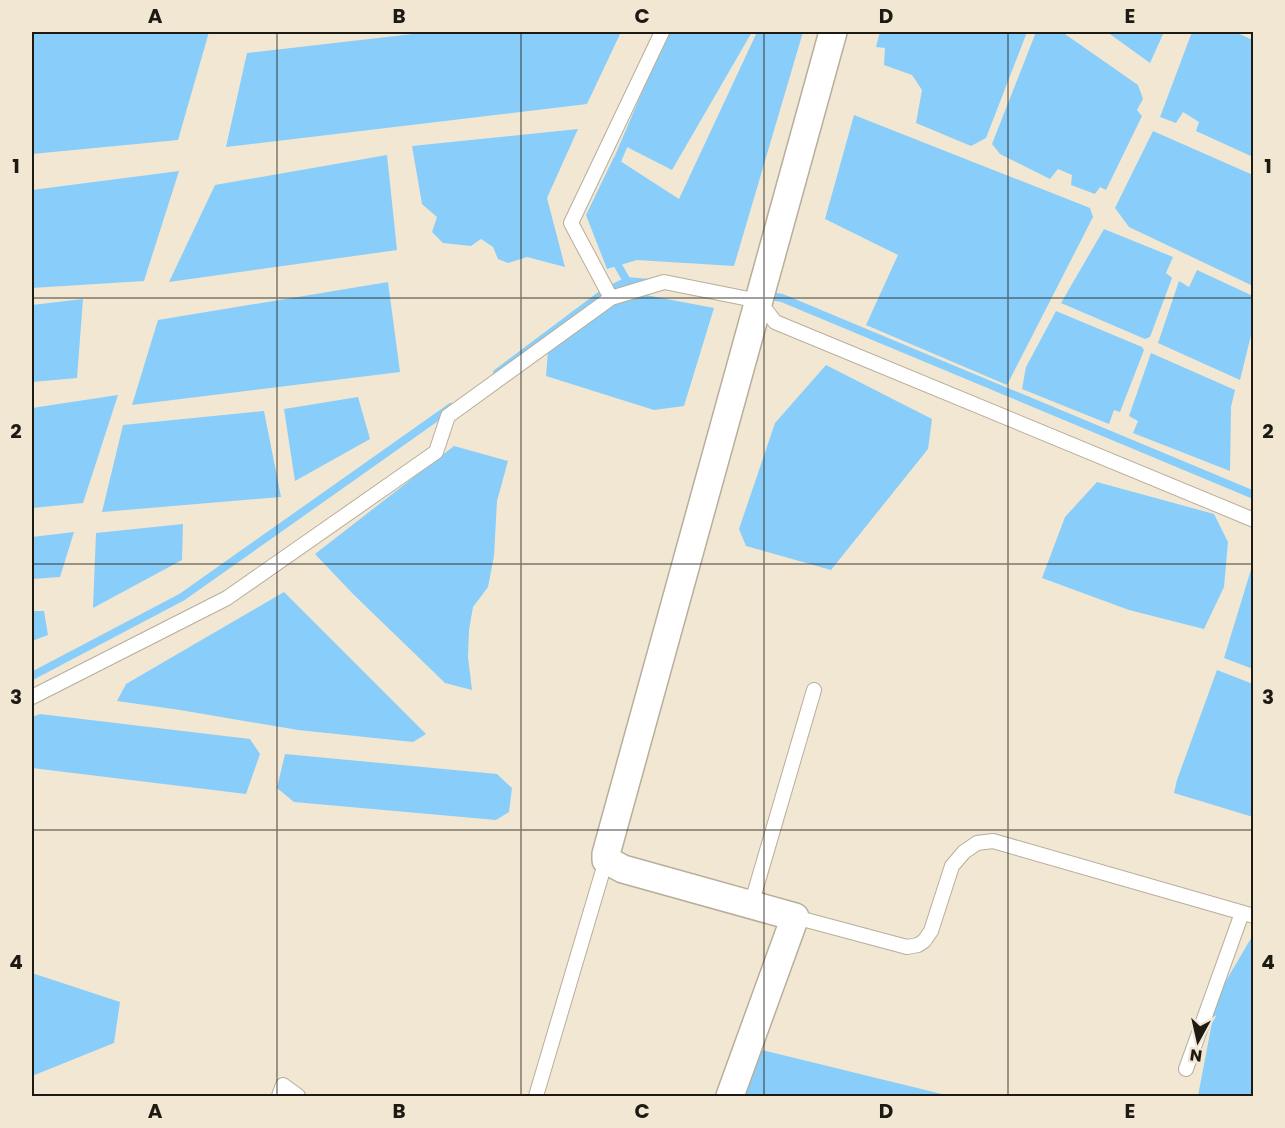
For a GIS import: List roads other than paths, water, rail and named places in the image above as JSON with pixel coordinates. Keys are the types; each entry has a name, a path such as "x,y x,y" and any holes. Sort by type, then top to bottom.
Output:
{"street":[{"path":"730,1096 795,917 623,869 606,860 606,854 833,32"}],"lane":[{"path":"611,298 571,223 662,32"},
{"path":"32,697 237,592 436,452 448,416 611,298 664,282 759,301 775,322 1254,520"},
{"path":"751,905 814,690"},
{"path":"795,917 907,946 918,945 931,931 952,866 964,852 977,843 993,841 1248,915 1185,1069"},
{"path":"536,1096 606,860"},
{"path":"279,1096 283,1085 298,1096"}],"water":[{"path":"32,32 209,32 178,140 32,154"},
{"path":"430,32 621,32 587,104 226,147 247,53"},
{"path":"676,32 752,32 672,170 625,146"},
{"path":"757,32 803,32 734,266 637,260 607,269 586,215 614,157 679,199"},
{"path":"880,32 1027,32 986,138 971,146 916,123 922,90 912,75 884,65 885,48 876,47"},
{"path":"1036,32 1062,32 1138,85 1143,99 1137,110 1142,116 1106,190 1100,187 1095,194 1071,185 1072,175 1058,169 1050,179 1000,154 992,144"},
{"path":"1107,32 1164,32 1150,63"},
{"path":"1192,32 1235,32 1253,40 1253,157 1196,131 1199,122 1183,112 1176,123 1160,117"},
{"path":"854,115 1090,208 1093,217 1007,385 866,325 898,255 825,219"},
{"path":"578,129 547,198 565,267 527,257 508,263 498,259 493,247 481,239 471,246 443,243 432,232 437,217 422,204 412,146"},
{"path":"1153,131 1253,175 1253,286 1129,227 1115,208"},
{"path":"387,155 397,250 169,282 215,185"},
{"path":"179,171 144,281 32,288 32,190"},
{"path":"1104,229 1173,257 1166,273 1172,278 1150,337 1145,339 1061,303"},
{"path":"1197,270 1253,296 1253,327 1240,380 1158,343 1179,281 1189,287"},
{"path":"388,282 400,372 132,405 158,320"},
{"path":"635,293 714,308 684,406 654,410 546,376 548,350 577,324"},
{"path":"83,299 77,378 32,382 32,305"},
{"path":"1056,311 1142,347 1144,350 1120,412 1114,410 1109,424 1022,389 1026,367"},
{"path":"1151,353 1235,390 1231,407 1230,471 1133,433 1138,421 1129,416"},
{"path":"826,365 932,419 928,449 831,570 746,546 739,529 775,423"},
{"path":"118,395 83,503 32,508 32,408"},
{"path":"358,397 370,439 295,481 284,409"},
{"path":"264,411 281,497 102,512 123,425"},
{"path":"454,446 508,461 497,501 494,556 488,587 473,607 469,630 468,657 472,690 445,683 315,554"},
{"path":"1097,482 1214,514 1228,542 1224,587 1204,629 1129,610 1042,578 1065,517"},
{"path":"183,524 182,560 93,608 96,533"},
{"path":"74,532 60,577 32,579 32,537"},
{"path":"1253,563 1253,669 1224,658"},
{"path":"284,592 426,734 413,742 298,730 117,701 126,684"},
{"path":"32,611 44,611 48,635 32,641"},
{"path":"1217,670 1253,684 1253,817 1174,793"},
{"path":"40,714 250,739 260,754 246,794 32,768 32,717"},
{"path":"285,754 497,774 512,788 509,812 496,820 294,802 277,788"},
{"path":"1253,935 1253,1096 1198,1096 1217,996"},
{"path":"32,973 120,1002 114,1043 32,1076"},
{"path":"758,1049 950,1096 742,1096"}],"waterway":[{"path":"614,168 672,32"},
{"path":"613,257 627,281"},
{"path":"497,373 605,292 627,281 650,283"},
{"path":"764,295 782,298 1254,495"},
{"path":"32,676 182,597 451,407"}]}
